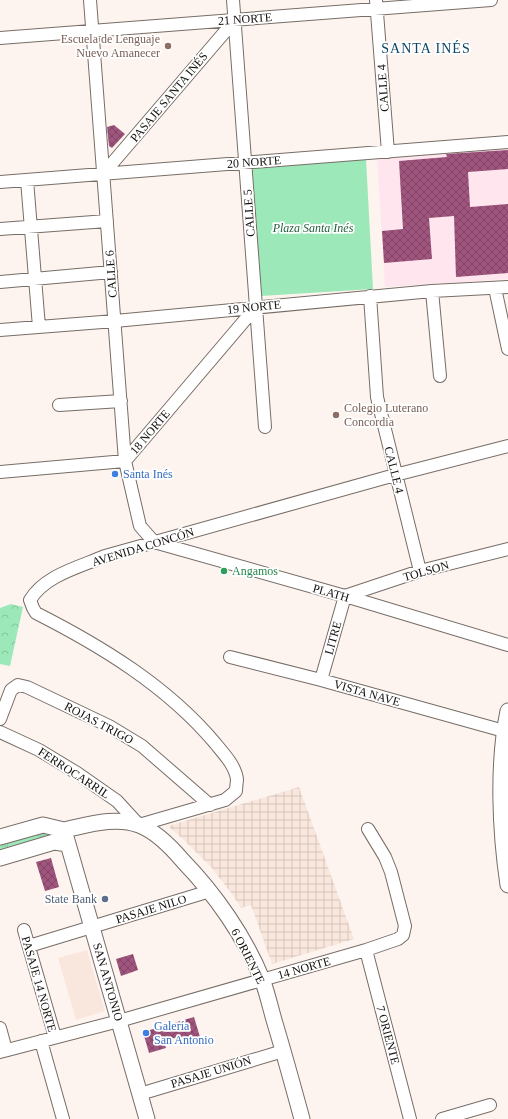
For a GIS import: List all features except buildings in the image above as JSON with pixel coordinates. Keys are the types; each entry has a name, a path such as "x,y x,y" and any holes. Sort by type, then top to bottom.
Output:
{"main road":[{"path":"508,711 504,731 505,758 503,838 508,885"},
{"name":"6 ORIENTE","path":"66,837 102,822 120,821 139,825 158,836 175,852 210,891 238,934 262,980 302,1119"},
{"path":"0,837 43,825 66,837"},
{"path":"0,858 66,837"},
{"name":"SAN ANTONIO","path":"66,837 147,1119"}],"street":[{"name":"CALLE 6","path":"90,0 125,461 140,526 154,542"},
{"name":"CALLE 5","path":"233,0 265,427"},
{"name":"21 NORTE","path":"0,38 235,20 376,4 490,0"},
{"name":"CALLE 4","path":"376,4 388,152"},
{"name":"PASAJE SANTA INÉS","path":"103,174 235,20"},
{"name":"20 NORTE","path":"0,182 508,142"},
{"path":"26,180 39,327"},
{"path":"0,229 107,221"},
{"path":"0,282 111,272"},
{"name":"19 NORTE","path":"0,330 115,321 432,290 508,287"},
{"path":"495,288 508,349"},
{"path":"432,290 440,376"},
{"name":"CALLE 4","path":"370,296 377,397 395,475 420,571"},
{"name":"18 NORTE","path":"0,472 125,461 256,307"},
{"path":"59,405 121,401"},
{"name":"AVENIDA CONCÓN","path":"139,825 225,800 236,791 237,779 233,767 202,728 176,704 146,680 100,647 36,613 32,608 30,600 36,591 61,575 105,556 395,475 508,446"},
{"name":"PLATH","path":"154,542 345,596 508,646"},
{"name":"TOLSON","path":"345,596 420,571 508,549"},
{"name":"LITRE","path":"321,680 345,596"},
{"name":"VISTA NAVE","path":"230,657 321,680 504,731"},
{"name":"ROJAS TRIGO","path":"0,719 11,690 18,684 27,686 109,726 142,746 210,805"},
{"name":"FERROCARRIL","path":"0,732 39,750 77,773 117,801 139,825"},
{"name":"14 NORTE","path":"3,1051 119,1021 366,950 398,939 403,935 405,926 391,872 385,857 368,830"},
{"name":"PASAJE NILO","path":"28,946 210,891"},
{"name":"PASAJE 14 NORTE","path":"24,930 55,1037"},
{"name":"7 ORIENTE","path":"366,950 410,1119"},
{"path":"0,1028 3,1051"},
{"path":"41,1041 64,1119"},
{"name":"PASAJE UNIÓN","path":"140,1094 283,1051"},
{"path":"442,1119 490,1105"}],"shaded area":[{"path":"508,148 508,279 385,287 377,157"},
{"path":"299,787 354,939 272,964 251,905 241,908 211,867 168,826"},
{"path":"87,950 105,1011 76,1020 58,958"}],"green space":[{"name":"Plaza Santa Inés","path":"366,159 373,289 261,296 251,168"},
{"path":"11,604 23,607 10,666 0,664 0,608"},
{"path":"44,830 48,837 0,850 0,843"}],"place":[{"name":"Escuela de Lenguaje Nuevo Amanecer","path":"168,46"},
{"name":"Colegio Luterano Concordia","path":"336,415"},
{"name":"Santa Inés","path":"115,474"},
{"name":"Angamos","path":"224,571"},
{"name":"State Bank","path":"105,899"},
{"name":"Galería San Antonio","path":"146,1033"}],"district":[{"name":"SANTA INÉS","path":"426,48"}]}
